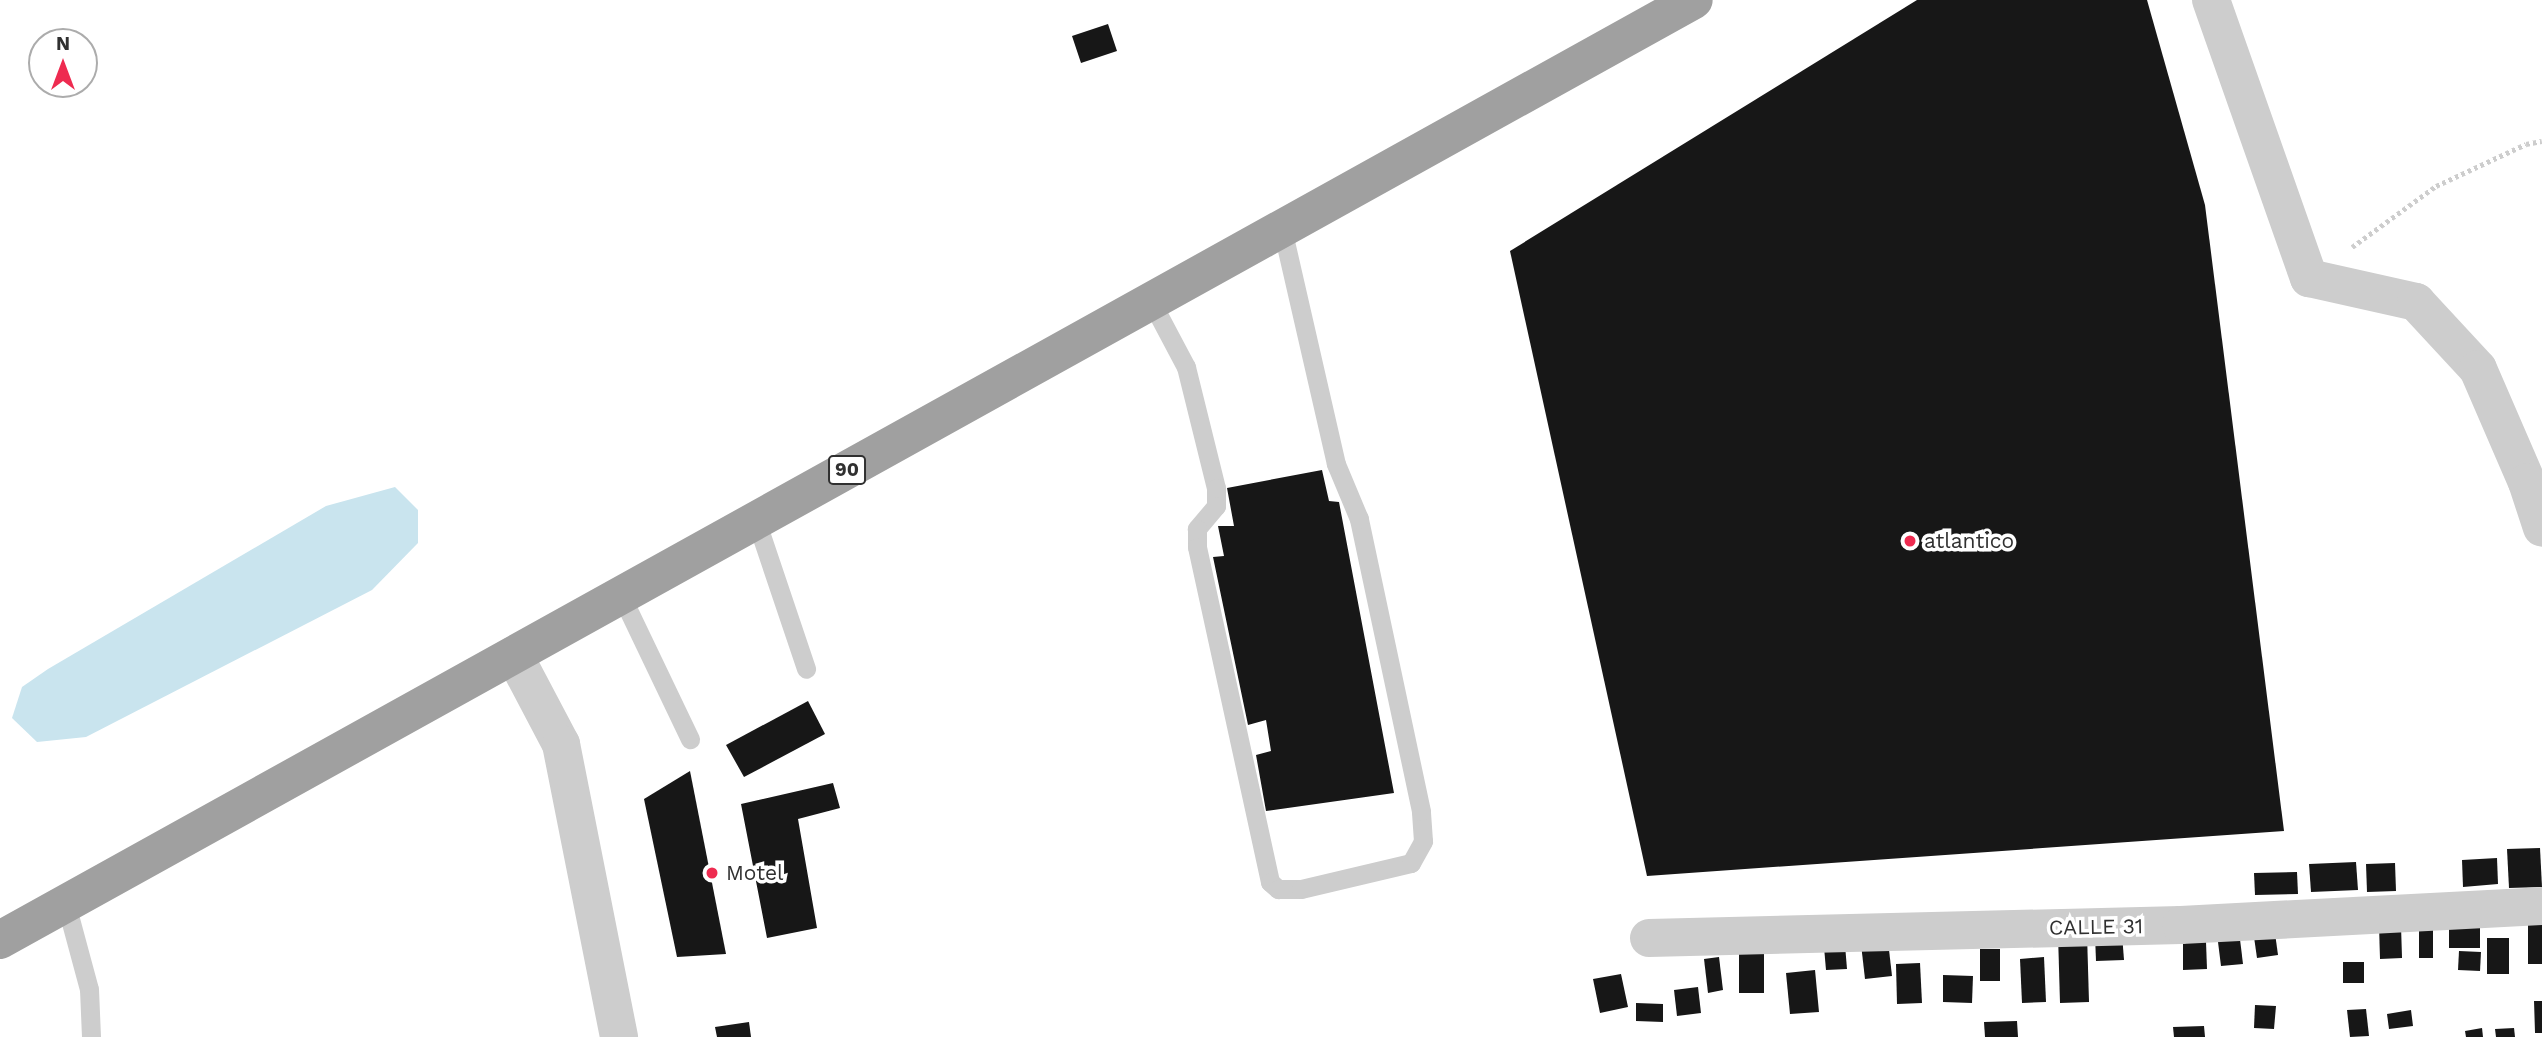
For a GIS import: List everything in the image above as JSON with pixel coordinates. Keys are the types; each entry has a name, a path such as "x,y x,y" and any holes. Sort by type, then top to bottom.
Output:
{"highway":[{"name":"90","path":"0,940 1694,0"}],"street":[{"path":"2211,0 2309,278 2416,302 2478,369 2534,480 2542,528"},
{"path":"514,655 561,744 619,1037"},
{"name":"CALLE 31","path":"1649,938 2181,925 2542,906"}],"lane":[{"path":"1151,301 1186,367 1216,488 1216,506 1197,528 1197,547 1270,882 1278,889 1301,889 1411,863 1423,841 1421,810 1359,519 1336,464 1282,229"},
{"path":"756,520 806,668"},
{"path":"621,596 690,739"},
{"path":"66,904 89,989 91,1037"}],"path":[{"path":"2309,278 2437,186 2526,144 2542,141"}],"water":[{"path":"395,487 418,510 418,543 372,590 86,737 37,742 12,718 22,687 48,669 326,506"}],"building":[{"name":"atlantico","path":"1917,0 2147,0 2205,205 2284,831 1647,876 1510,251"},
{"path":"1108,24 1117,51 1081,63 1072,36"},
{"path":"1322,470 1329,501 1339,502 1394,793 1266,811 1256,755 1271,751 1266,720 1248,725 1213,557 1224,556 1218,526 1234,526 1227,488"},
{"path":"808,701 825,734 744,777 726,745"},
{"path":"690,771 726,954 677,957 644,799"},
{"path":"833,783 840,808 798,819 817,928 767,938 741,804"},
{"path":"2540,848 2542,887 2509,888 2507,849"},
{"path":"2497,858 2498,884 2463,887 2462,860"},
{"path":"2356,862 2358,890 2311,892 2309,864"},
{"path":"2395,863 2396,891 2367,892 2366,864"},
{"path":"2297,872 2298,894 2255,895 2254,873"},
{"path":"2528,920 2542,920 2542,964 2528,964"},
{"path":"2379,925 2401,925 2402,958 2380,959"},
{"path":"2449,925 2480,925 2480,948 2449,948"},
{"path":"2274,926 2278,955 2257,958 2253,930"},
{"path":"2419,930 2433,930 2433,958 2419,958"},
{"path":"2239,931 2243,964 2221,966 2217,934"},
{"path":"2058,934 2087,934 2089,1002 2060,1003"},
{"path":"2122,934 2124,960 2096,961 2095,935"},
{"path":"2487,938 2509,938 2509,974 2487,974"},
{"path":"1888,941 1892,976 1865,979 1861,944"},
{"path":"2206,942 2207,969 2183,970 2183,943"},
{"path":"1845,945 1847,969 1826,970 1824,947"},
{"path":"1980,949 2000,949 2000,981 1980,981"},
{"path":"1739,950 1764,950 1764,993 1739,993"},
{"path":"2459,951 2481,952 2480,971 2458,970"},
{"path":"1719,957 1723,990 1708,993 1704,959"},
{"path":"2044,957 2046,1002 2022,1003 2020,959"},
{"path":"2343,962 2364,962 2364,983 2343,983"},
{"path":"1920,963 1922,1003 1897,1004 1896,964"},
{"path":"1815,970 1819,1012 1790,1014 1786,973"},
{"path":"1621,974 1628,1007 1600,1013 1593,979"},
{"path":"1943,975 1973,976 1972,1003 1943,1002"},
{"path":"1698,987 1701,1013 1677,1016 1674,990"},
{"path":"2534,1001 2542,1001 2542,1033 2535,1033"},
{"path":"1636,1003 1663,1004 1663,1022 1636,1021"},
{"path":"2255,1005 2276,1006 2274,1029 2254,1028"},
{"path":"2366,1009 2369,1036 2350,1037 2347,1010"},
{"path":"2411,1010 2413,1026 2389,1029 2387,1014"},
{"path":"2017,1021 2018,1037 1985,1037 1984,1022"},
{"path":"749,1022 751,1037 717,1037 715,1027"},
{"path":"2204,1026 2205,1037 2174,1037 2173,1027"},
{"path":"2482,1028 2483,1037 2466,1037 2465,1031"},
{"path":"2514,1028 2515,1037 2496,1037 2495,1029"}],"place":[{"name":"atlantico","path":"1910,541"},
{"name":"Motel","path":"712,873"}]}
